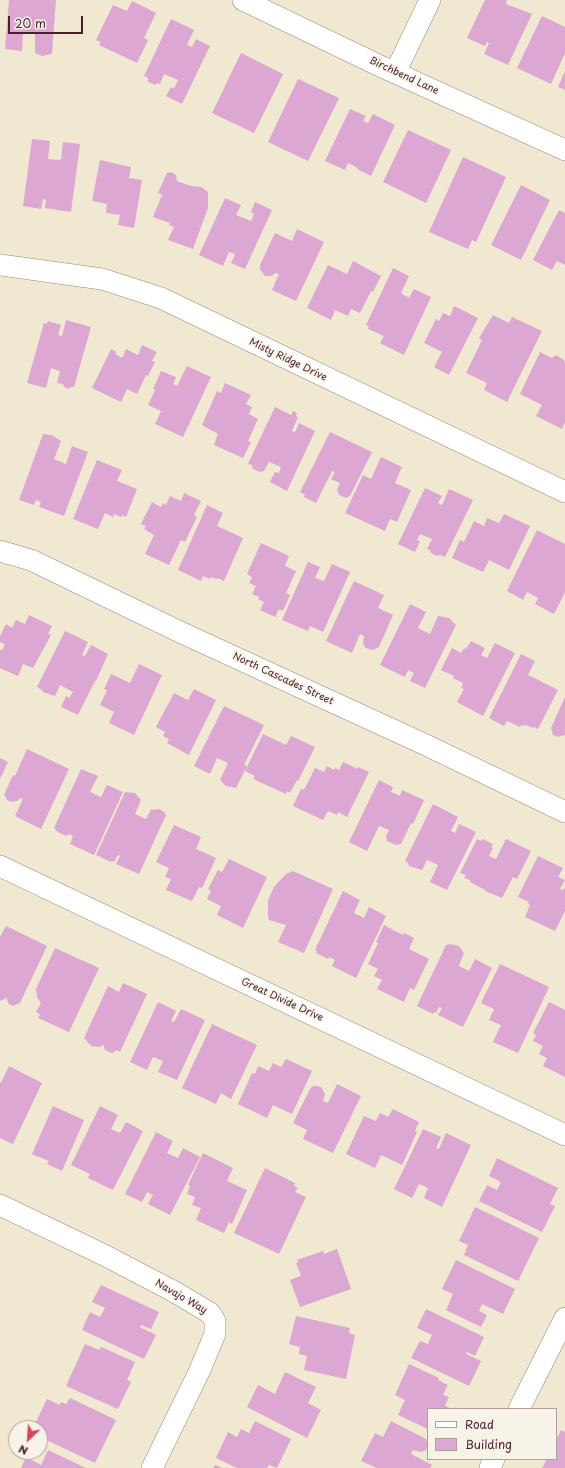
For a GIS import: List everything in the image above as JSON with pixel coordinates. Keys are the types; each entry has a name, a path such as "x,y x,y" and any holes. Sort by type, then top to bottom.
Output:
{"street":[{"name":"Birchbend Lane","path":"243,0 395,73 565,150"},
{"path":"395,73 430,0"},
{"name":"Misty Ridge Drive","path":"0,265 102,279 161,298 565,492"},
{"name":"North Cascades Street","path":"0,551 31,560 188,635 433,748 565,812"},
{"name":"Great Divide Drive","path":"0,866 565,1134"},
{"name":"Navajo Way","path":"0,1205 104,1255 173,1292 210,1313 216,1321 214,1334 199,1372 152,1468"},
{"path":"520,1408 565,1318"}],"building":[{"path":"9,0 56,0 51,54 42,56 35,53 35,34 23,33 22,51 5,49"},
{"path":"485,0 507,0 506,4 532,14 508,65 484,54 489,43 487,42 485,46 467,38"},
{"path":"132,1 156,13 144,38 148,40 137,63 99,45 101,42 96,40 113,5 127,11"},
{"path":"542,16 565,27 565,53 551,84 517,68"},
{"path":"171,19 194,30 187,45 192,47 196,39 210,46 182,104 166,96 171,87 174,89 178,80 164,74 160,84 158,83 155,85 148,82 148,78 144,76"},
{"path":"241,53 283,74 254,133 212,113"},
{"path":"565,71 565,90 558,87"},
{"path":"298,79 339,98 308,161 268,142"},
{"path":"350,109 366,116 363,121 368,123 373,114 395,125 371,176 348,163 345,170 325,161"},
{"path":"408,130 451,150 426,203 383,182"},
{"path":"32,139 50,141 48,159 61,160 63,142 80,144 71,212 45,208 46,200 43,199 41,209 23,206"},
{"path":"463,157 506,177 476,242 472,240 468,249 429,232"},
{"path":"100,160 131,167 129,178 142,180 134,228 118,225 120,215 106,213 107,204 92,201"},
{"path":"171,172 176,175 177,181 191,186 201,187 208,192 208,208 193,249 168,240 174,227 169,225 170,223 153,217 162,195 158,193 167,173"},
{"path":"521,185 550,200 521,260 491,245"},
{"path":"225,198 241,205 236,215 251,221 254,214 251,212 255,202 272,210 245,269 231,263 235,254 229,252 223,266 199,255"},
{"path":"559,210 565,213 565,265 557,261 552,270 533,260"},
{"path":"297,229 324,242 296,301 272,290 279,274 276,273 271,276 265,276 260,269 260,265 275,233 292,241"},
{"path":"353,261 381,276 373,292 371,291 360,313 351,309 348,316 335,310 331,320 307,308 328,265 347,274"},
{"path":"393,268 409,276 401,293 409,298 414,289 431,297 404,355 380,343 384,336 368,329 369,326 366,325"},
{"path":"454,306 478,318 449,375 434,367 442,352 424,343 436,319 439,321 443,313 450,316"},
{"path":"493,315 509,323 512,317 542,331 507,402 484,390 487,383 466,373 482,340 479,338"},
{"path":"66,320 91,327 74,387 69,389 64,387 63,384 57,383 60,371 51,368 46,388 27,383 44,323 47,324 48,321 61,325 58,335 62,336"},
{"path":"142,345 157,352 152,361 155,362 148,376 146,375 137,394 127,389 121,402 92,388 111,349 117,352 115,354 122,358 126,349 138,355"},
{"path":"540,352 552,358 556,355 564,360 565,422 562,429 536,416 542,405 520,394"},
{"path":"187,366 211,377 183,437 155,424 161,411 148,405 161,371 176,377 173,384 177,386"},
{"path":"225,383 251,395 246,404 252,407 249,414 258,419 248,441 251,442 243,458 214,445 218,434 202,425 217,391 221,393"},
{"path":"275,407 291,415 293,411 297,413 296,416 298,417 292,431 295,432 299,423 315,431 287,491 270,482 275,472 279,473 281,467 269,462 264,471 260,472 253,469 252,465 248,464"},
{"path":"330,432 372,452 350,496 346,498 339,495 337,490 340,483 331,479 335,472 332,471 316,503 304,497 305,495 300,492"},
{"path":"43,434 52,435 61,441 54,459 66,464 72,446 88,452 64,516 39,507 41,502 36,500 34,505 19,500"},
{"path":"381,457 402,467 395,483 411,490 397,522 390,519 385,531 345,513 363,475 371,479"},
{"path":"97,460 122,470 117,481 137,489 126,517 122,515 121,517 114,514 113,517 105,513 98,529 73,519"},
{"path":"425,488 442,496 438,503 442,505 449,489 473,500 445,557 440,555 437,556 431,553 430,550 427,549 432,539 420,534 417,540 420,541 415,552 398,544"},
{"path":"184,493 201,501 194,515 197,517 185,542 181,540 169,565 145,554 154,535 144,529 146,526 141,524 152,502 161,507 163,503 166,505 170,496 181,501"},
{"path":"207,505 223,513 217,526 243,538 224,581 218,578 211,577 210,579 203,576 201,581 178,570"},
{"path":"504,514 530,526 509,570 489,560 483,572 452,558 460,540 464,542 474,521 484,526 487,518 499,523"},
{"path":"537,530 565,544 565,592 554,614 535,604 538,598 527,592 523,600 507,591"},
{"path":"261,543 289,556 285,566 296,571 286,593 290,595 283,611 279,609 275,617 260,610 264,602 258,599 259,597 252,594 256,586 249,583 252,577 247,574"},
{"path":"308,562 320,567 315,578 324,581 332,564 350,572 323,632 310,626 308,631 282,620"},
{"path":"354,581 384,595 378,608 393,615 379,647 373,650 366,648 363,644 364,636 360,634 352,653 326,641"},
{"path":"410,604 426,612 418,628 430,634 438,616 449,618 456,625 425,688 410,681 414,673 408,670 405,677 380,665"},
{"path":"29,615 52,626 48,634 51,635 33,668 23,664 18,676 0,668 0,650 2,650 5,644 0,642 0,636 6,624 12,628 16,620 25,624"},
{"path":"65,631 88,642 82,655 85,656 91,645 108,654 78,715 61,707 66,696 69,698 73,692 60,685 55,696 43,692 37,687"},
{"path":"471,641 485,648 481,655 487,658 495,643 515,653 483,716 457,702 464,689 461,688 463,683 453,678 454,676 441,670 452,648 461,653 464,648 466,649"},
{"path":"521,654 535,661 528,675 558,690 538,729 526,725 522,725 520,727 507,721 504,726 489,718"},
{"path":"139,664 162,675 134,735 109,723 114,712 100,705 107,690 104,689 111,674 130,683"},
{"path":"194,689 216,700 189,755 167,743 169,739 163,736 165,732 156,727 174,693 188,700"},
{"path":"565,697 565,735 558,737 553,735 551,728"},
{"path":"224,706 264,725 244,765 247,766 236,788 226,786 220,780 228,763 217,758 210,774 194,766"},
{"path":"263,734 286,745 291,736 315,747 298,781 297,780 290,793 287,791 286,794 253,779 255,776 245,771"},
{"path":"27,749 69,769 41,829 15,816 23,799 20,798 17,801 11,802 7,800 4,795 13,775 15,776"},
{"path":"0,758 8,762 0,779"},
{"path":"343,762 369,772 347,817 338,812 337,815 328,811 323,820 293,806 301,789 304,790 315,768 324,772 327,766 334,770 335,768 339,770"},
{"path":"81,769 98,776 90,792 101,797 107,785 123,792 94,855 70,844 73,836 69,834 66,836 54,828"},
{"path":"379,780 393,787 391,792 400,796 402,790 424,800 413,824 411,823 401,844 396,845 387,841 386,836 389,830 379,826 367,851 349,842"},
{"path":"125,792 135,793 141,800 135,814 146,819 151,809 159,809 166,815 139,874 116,864 120,856 118,855 114,862 111,862 96,855"},
{"path":"433,804 458,817 451,831 455,833 459,824 476,832 447,890 430,882 438,865 427,860 422,870 409,866 405,861"},
{"path":"174,825 201,837 196,849 216,858 202,888 199,887 192,901 166,890 171,879 165,877 169,868 156,862"},
{"path":"477,839 481,841 482,839 493,844 491,847 493,848 489,856 496,859 506,839 531,851 517,879 513,877 502,898 485,891 470,882 470,880 464,878 466,875 460,873"},
{"path":"538,856 563,868 558,877 565,880 560,889 565,889 565,911 555,931 525,917 530,905 528,904 529,902 518,897"},
{"path":"229,859 267,877 243,928 217,915 221,906 207,899 211,891 208,889 218,870 222,872"},
{"path":"293,871 333,889 304,953 278,942 286,925 269,920 268,916 268,900 274,887 286,874"},
{"path":"343,891 360,900 354,913 364,918 369,907 386,916 356,978 332,966 335,960 330,957 328,959 316,953 317,951 315,950"},
{"path":"384,925 403,935 404,933 414,938 409,949 429,959 414,990 410,988 404,1002 377,989 382,980 374,976 378,969 368,964 378,943 376,942"},
{"path":"6,926 47,946 20,1003 13,1006 9,1004 6,997 0,1001 0,937"},
{"path":"450,944 459,946 464,953 459,966 469,971 475,959 492,968 463,1027 438,1015 442,1008 439,1007 436,1013 434,1012 433,1014 417,1006 446,945"},
{"path":"55,948 99,968 69,1032 38,1018 40,1014 36,1012 41,1003 37,997 36,989"},
{"path":"500,964 549,987 518,1053 493,1042 501,1025 489,1020 494,1009 481,1003"},
{"path":"123,983 147,994 120,1052 117,1050 112,1053 105,1050 103,1044 102,1046 98,1047 91,1046 84,1038 108,986 119,992"},
{"path":"158,1002 176,1011 171,1021 174,1022 181,1009 205,1020 177,1080 158,1072 163,1061 153,1057 147,1070 130,1062"},
{"path":"549,1002 565,1010 565,1077 543,1066 547,1058 539,1054 543,1046 533,1041 536,1035 533,1033"},
{"path":"212,1024 257,1045 231,1099 221,1093 216,1104 182,1088"},
{"path":"286,1059 312,1071 292,1114 273,1105 267,1118 238,1104 252,1073 255,1074 258,1066 269,1071 273,1063 281,1067"},
{"path":"9,1066 42,1083 13,1144 0,1138 0,1082 1,1083"},
{"path":"337,1084 361,1096 333,1153 303,1139 307,1130 293,1123 310,1089 313,1086 321,1087 325,1094 323,1101 328,1103"},
{"path":"53,1106 84,1120 62,1171 47,1164 49,1161 32,1154"},
{"path":"100,1106 118,1115 111,1129 120,1133 126,1122 143,1131 113,1190 88,1178 90,1174 71,1165"},
{"path":"393,1109 419,1122 415,1131 417,1132 402,1165 381,1155 375,1168 346,1154 364,1116 376,1121 380,1113 388,1117"},
{"path":"423,1129 441,1137 436,1148 439,1149 446,1133 471,1145 442,1207 424,1198 428,1188 419,1184 412,1198 394,1189"},
{"path":"156,1132 173,1141 167,1153 178,1158 183,1148 200,1157 170,1215 148,1204 153,1195 147,1192 142,1202 125,1194"},
{"path":"203,1153 233,1168 227,1181 247,1190 232,1224 229,1222 224,1233 196,1220 201,1208 192,1205 195,1197 187,1194 190,1186 188,1185"},
{"path":"497,1158 558,1188 550,1204 555,1206 542,1232 479,1201 487,1185 497,1190 501,1182 489,1176"},
{"path":"265,1168 295,1183 294,1186 298,1188 295,1192 306,1197 279,1254 234,1233"},
{"path":"475,1207 539,1238 518,1281 464,1255 468,1245 459,1241"},
{"path":"337,1249 351,1289 300,1307 290,1280 301,1276 296,1263 298,1263 297,1260 323,1251 324,1254"},
{"path":"456,1260 515,1289 503,1314 482,1304 479,1311 487,1315 481,1327 446,1310 453,1294 442,1289"},
{"path":"101,1285 159,1312 151,1329 141,1325 140,1327 156,1335 144,1359 82,1330 90,1312 100,1317 105,1308 92,1302"},
{"path":"426,1309 484,1337 475,1356 467,1352 466,1354 481,1361 469,1386 411,1358 420,1341 428,1344 432,1335 417,1328"},
{"path":"296,1316 350,1328 349,1333 355,1335 346,1379 304,1370 307,1356 299,1354 300,1347 289,1344"},
{"path":"85,1344 99,1350 101,1347 135,1362 127,1380 131,1382 118,1409 66,1386"},
{"path":"409,1364 439,1378 438,1380 448,1385 443,1395 449,1397 445,1406 450,1408 427,1408 427,1429 398,1415 405,1400 395,1395"},
{"path":"285,1372 316,1387 308,1403 321,1410 307,1438 247,1407 258,1385 275,1394"},
{"path":"70,1398 116,1420 95,1463 48,1441 48,1420 37,1420 47,1399 60,1405 61,1402 66,1404"},
{"path":"255,1421 291,1439 277,1468 269,1465 267,1468 237,1468 216,1458 228,1432 237,1437 241,1429 249,1433"},
{"path":"391,1421 426,1439 426,1450 421,1452 413,1450 411,1454 432,1465 430,1468 377,1468 361,1461 375,1433 383,1437"},
{"path":"561,1430 565,1432 565,1468 542,1468 546,1460 557,1460 557,1438"},
{"path":"48,1450 86,1468 21,1468 25,1460 32,1460 41,1465 43,1460 48,1460"},
{"path":"215,1465 222,1468 213,1468"}]}
